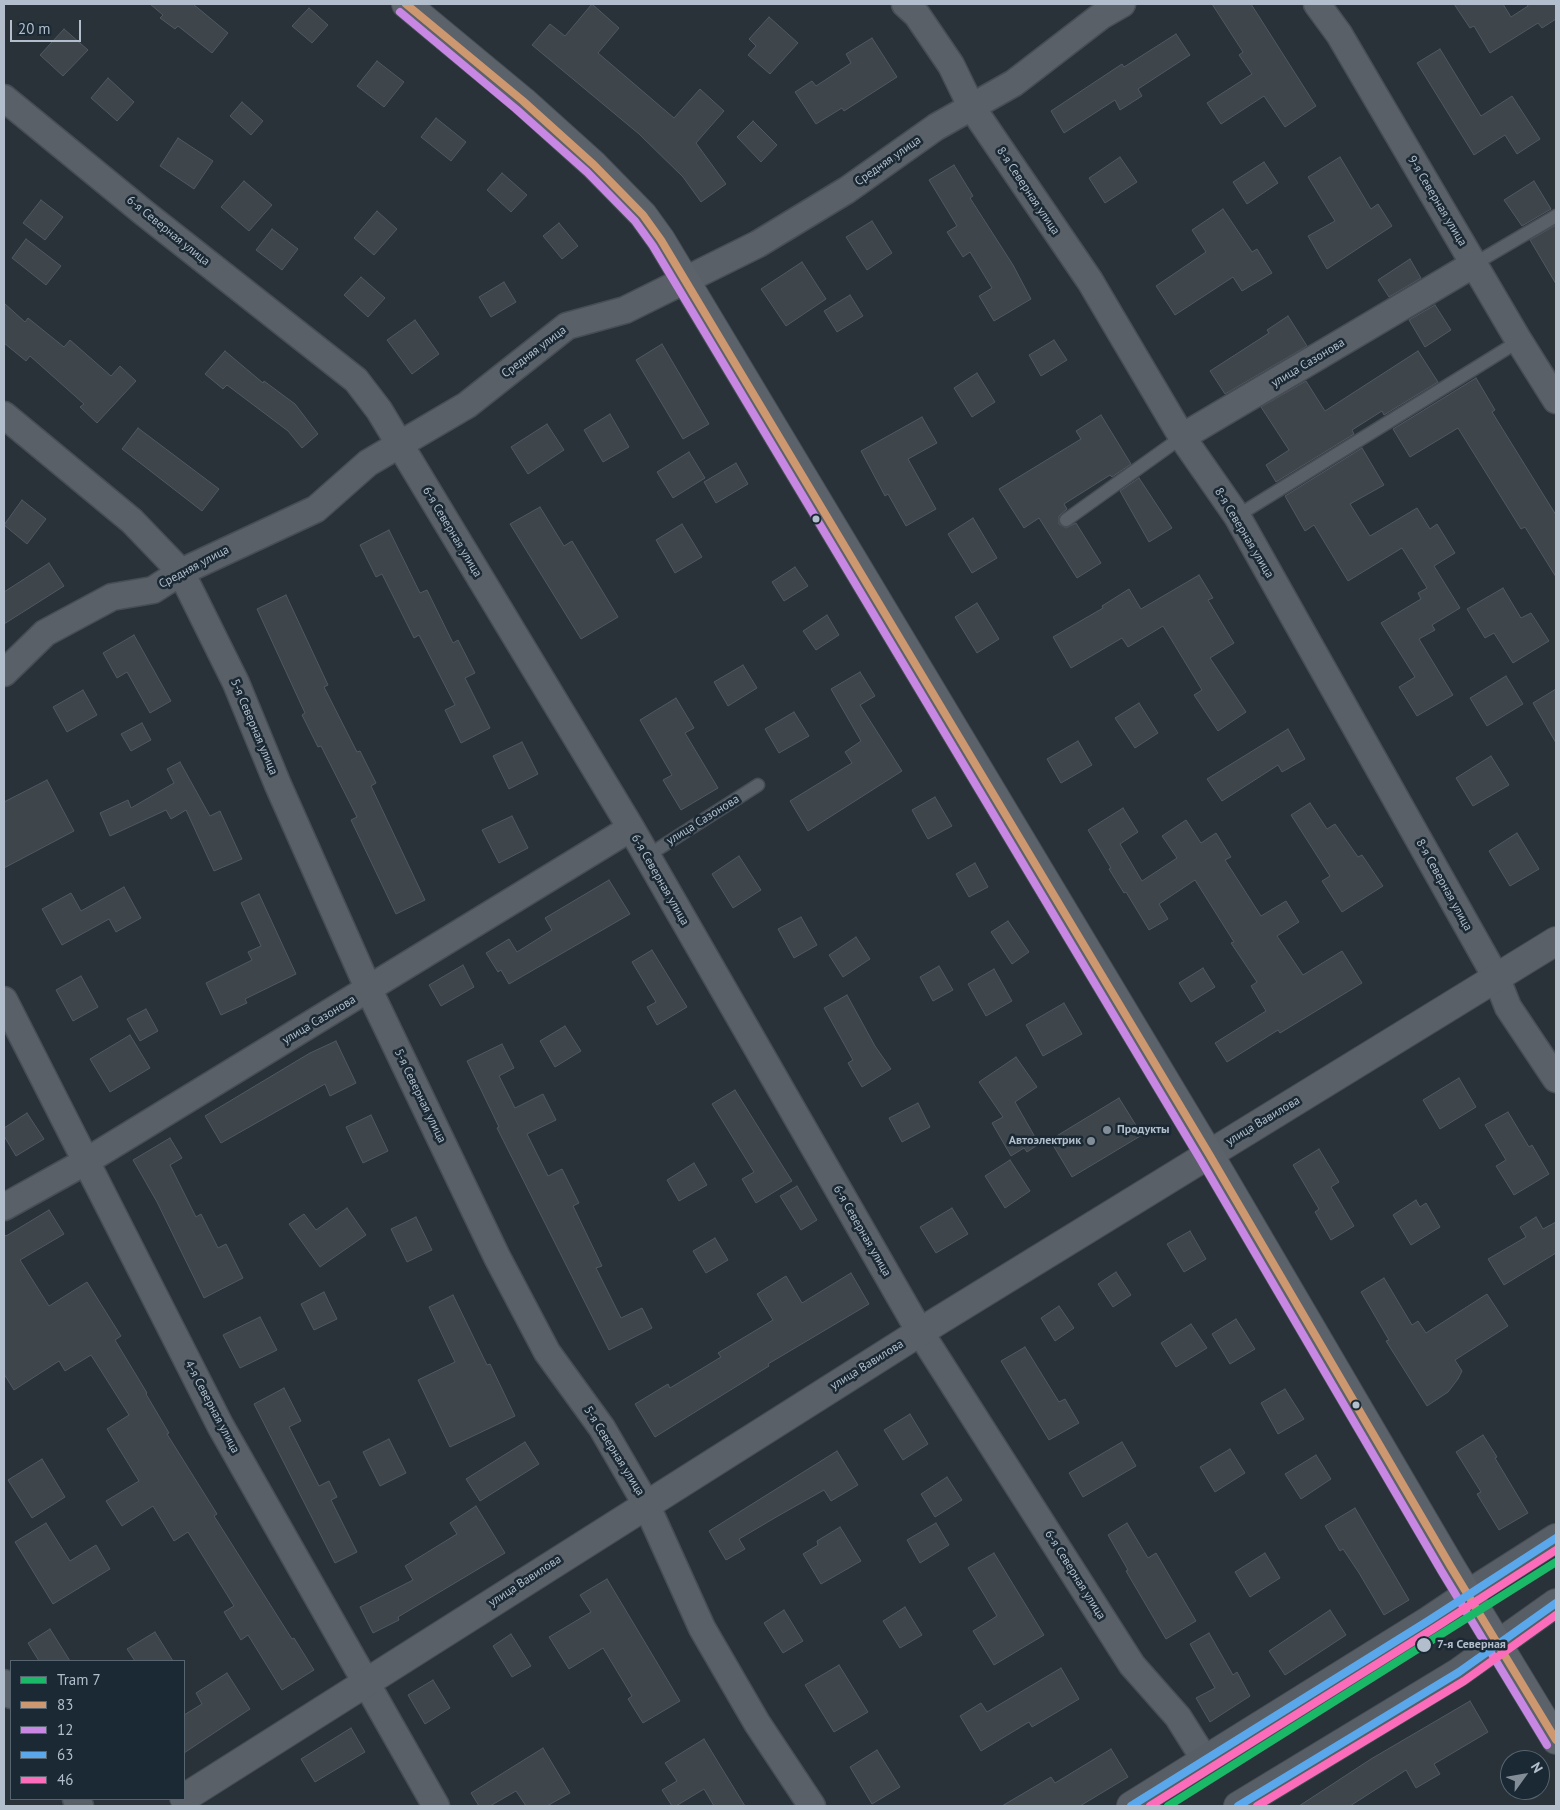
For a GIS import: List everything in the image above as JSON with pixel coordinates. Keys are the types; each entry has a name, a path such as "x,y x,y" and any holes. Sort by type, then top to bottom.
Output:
{"main road":[{"path":"406,4 523,101 594,165 643,215 662,240 1209,1154 1556,1740"},
{"path":"1131,1806 1428,1622 1556,1538"},
{"path":"1238,1806 1459,1672 1556,1603"}],"street":[{"name":"8-я Северная улица","path":"906,4 917,15 951,65 970,106 1090,281 1182,438 1237,516 1497,979 1508,1007 1556,1079"},
{"name":"Средняя улица","path":"4,673 44,632 112,596 153,590 181,572 316,509 368,463 467,405 567,326 625,310 758,244 847,190 936,127 1014,82 1101,16 1122,4"},
{"name":"9-я Северная улица","path":"1316,4 1338,34 1519,341 1556,400"},
{"name":"6-я Северная улица","path":"4,98 143,212 356,380 379,410 631,828 920,1332 1132,1665 1178,1717 1205,1760"},
{"name":"улица Сазонова","path":"1182,438 1474,264"},
{"name":"5-я Северная улица","path":"4,415 132,522 181,572 236,683 278,784 369,990 497,1257 548,1352 602,1428 646,1504 702,1628 757,1723 812,1806"},
{"name":"улица Сазонова","path":"4,1207 85,1162 631,828"},
{"name":"улица Вавилова","path":"185,1797 920,1332 1556,941"},
{"name":"4-я Северная улица","path":"4,1000 220,1425 365,1684 436,1806"}],"lane":[{"name":"улица Сазонова","path":"1474,264 1556,216"},
{"path":"1237,516 1519,341"},
{"name":"улица Сазонова","path":"1066,520 1182,438"},
{"name":"улица Сазонова","path":"647,856 758,785"}],"building":[{"path":"150,4 193,4 228,33 212,53 178,26 175,29 160,18 163,15"},
{"path":"592,4 619,28 598,53 674,118 700,89 724,111 696,143 726,184 701,202 683,177 639,134 532,45 550,24 565,36"},
{"path":"1212,4 1251,4 1316,106 1285,127 1264,96 1221,124 1207,103 1252,74 1239,55 1243,52"},
{"path":"1454,4 1503,4 1511,17 1528,6 1527,4 1556,4 1556,19 1542,28 1538,23 1490,53 1474,26 1470,28"},
{"path":"309,8 328,25 312,43 292,26"},
{"path":"769,17 798,43 770,74 748,55 756,46 749,39"},
{"path":"64,29 88,50 63,76 40,55"},
{"path":"1176,34 1190,55 1138,89 1142,96 1120,110 1115,100 1064,133 1051,111 1122,64 1124,67"},
{"path":"872,38 897,77 844,111 842,108 816,124 795,92 812,81 816,86 851,63 846,54"},
{"path":"1440,49 1481,116 1512,96 1540,139 1517,154 1505,135 1474,155 1417,63"},
{"path":"377,61 404,82 384,107 357,86"},
{"path":"108,78 134,102 117,121 91,98"},
{"path":"242,102 263,121 251,135 230,116"},
{"path":"436,118 466,142 451,161 421,137"},
{"path":"753,121 777,145 761,162 737,137"},
{"path":"178,138 213,161 194,189 160,166"},
{"path":"1120,157 1137,182 1105,203 1089,178"},
{"path":"1340,157 1371,209 1378,204 1392,226 1327,269 1308,236 1335,221 1308,177"},
{"path":"1264,162 1278,183 1247,204 1233,182"},
{"path":"954,165 973,196 970,198 1013,265 1031,299 994,321 979,296 992,288 970,252 963,257 947,232 957,226 929,180"},
{"path":"502,173 527,195 511,212 487,190"},
{"path":"244,181 272,205 249,231 221,207"},
{"path":"1534,181 1551,209 1522,226 1504,200"},
{"path":"41,200 63,217 45,240 23,223"},
{"path":"1223,209 1252,252 1257,249 1272,273 1242,291 1233,277 1175,315 1156,286 1206,252 1192,230"},
{"path":"377,211 397,229 374,255 354,238"},
{"path":"872,221 892,253 867,270 846,237"},
{"path":"559,223 578,246 562,259 543,236"},
{"path":"1556,225 1556,284 1530,240"},
{"path":"272,229 298,249 282,270 256,250"},
{"path":"26,239 61,266 46,285 12,258"},
{"path":"1410,259 1421,278 1389,297 1378,280"},
{"path":"802,262 826,299 786,326 761,289"},
{"path":"361,277 385,298 368,317 344,295"},
{"path":"504,282 516,302 491,317 479,297"},
{"path":"850,295 863,316 837,332 824,311"},
{"path":"4,303 25,322 28,318 64,347 70,340 111,376 120,366 136,381 97,423 80,407 84,404 30,356 26,361 4,343"},
{"path":"1435,305 1451,330 1425,347 1409,320"},
{"path":"1288,316 1307,346 1225,394 1210,371 1269,333 1267,330"},
{"path":"415,320 439,354 412,374 387,340"},
{"path":"1054,340 1067,360 1041,376 1029,355"},
{"path":"662,344 709,424 683,439 636,360"},
{"path":"225,351 263,383 264,381 295,404 318,434 302,448 288,431 227,385 223,389 205,374"},
{"path":"1418,351 1438,382 1384,415 1382,411 1352,430 1354,434 1276,482 1266,465 1289,450 1261,407 1306,381 1325,411"},
{"path":"977,373 995,402 972,417 954,388"},
{"path":"1476,378 1495,410 1492,412 1556,515 1556,577 1525,527 1521,529 1458,428 1410,457 1393,429"},
{"path":"610,414 629,447 603,462 584,430"},
{"path":"1101,415 1131,464 1064,504 1067,509 1059,516 1059,524 1066,528 1076,523 1101,563 1077,578 1039,518 1024,528 999,489 1081,439 1076,431"},
{"path":"922,417 937,443 908,459 936,509 906,526 888,494 885,496 861,451"},
{"path":"547,424 564,450 528,474 511,447"},
{"path":"138,428 219,489 202,511 122,449"},
{"path":"1362,448 1384,485 1350,504 1370,536 1417,508 1430,529 1437,524 1455,553 1434,566 1460,608 1432,625 1435,630 1419,639 1453,695 1417,716 1399,687 1415,677 1381,623 1421,599 1418,593 1427,588 1402,548 1348,581 1314,525 1305,531 1285,496"},
{"path":"689,452 705,478 673,498 657,472"},
{"path":"736,463 748,484 716,503 704,482"},
{"path":"1139,478 1172,528 1149,542 1120,491"},
{"path":"22,500 46,519 27,544 4,525"},
{"path":"540,507 564,546 572,541 618,617 581,639 510,524"},
{"path":"973,518 997,558 972,573 948,534"},
{"path":"682,524 702,557 675,573 656,540"},
{"path":"389,530 420,593 427,590 453,643 458,640 475,673 465,678 490,728 461,743 445,710 455,705 419,635 414,638 382,574 376,577 360,545"},
{"path":"49,563 64,586 4,624 4,592"},
{"path":"795,567 808,586 784,601 772,582"},
{"path":"1199,575 1213,598 1208,600 1234,643 1210,658 1246,712 1218,731 1194,695 1202,690 1163,626 1128,647 1122,638 1071,668 1053,637 1103,608 1102,606 1129,589 1141,609"},
{"path":"1503,588 1521,618 1531,613 1549,641 1513,663 1494,633 1485,638 1467,609"},
{"path":"286,595 328,685 324,687 357,752 360,751 376,783 371,786 425,900 396,914 351,820 357,817 321,746 318,747 302,715 305,713 257,609"},
{"path":"977,603 999,639 977,653 955,617"},
{"path":"827,615 839,635 816,650 803,631"},
{"path":"134,635 171,701 150,713 127,672 117,678 103,653"},
{"path":"743,665 757,688 728,706 714,682"},
{"path":"860,672 875,696 860,705 902,771 808,831 790,801 852,763 845,752 861,741 831,689"},
{"path":"1506,676 1523,704 1487,726 1470,698"},
{"path":"1556,689 1556,743 1533,703"},
{"path":"83,690 97,715 67,732 53,707"},
{"path":"676,698 694,728 685,733 718,788 681,810 663,780 672,775 640,720"},
{"path":"1139,703 1158,733 1135,748 1115,718"},
{"path":"794,712 809,736 779,753 765,729"},
{"path":"142,723 151,740 131,751 121,734"},
{"path":"1288,729 1305,759 1282,772 1278,765 1222,801 1207,779"},
{"path":"1078,741 1092,765 1061,783 1047,759"},
{"path":"522,742 538,774 509,789 493,756"},
{"path":"1491,756 1509,785 1473,806 1456,778"},
{"path":"180,762 210,816 220,811 242,859 214,871 186,810 171,819 166,810 110,836 100,813 128,800 131,808 174,783 167,769"},
{"path":"47,780 74,831 4,868 4,802"},
{"path":"935,797 952,826 928,839 912,810"},
{"path":"1310,803 1327,829 1335,824 1358,857 1362,855 1383,886 1342,912 1322,881 1330,876 1291,815"},
{"path":"1123,808 1138,832 1120,844 1142,881 1177,858 1162,836 1186,820 1201,843 1216,833 1231,857 1225,860 1261,916 1286,901 1299,922 1277,936 1303,975 1342,951 1362,983 1280,1033 1278,1030 1227,1062 1215,1043 1266,1011 1251,986 1257,982 1231,943 1234,942 1195,880 1159,904 1168,919 1149,930 1126,892 1124,893 1109,869 1111,868 1088,830"},
{"path":"512,816 528,848 499,863 482,830"},
{"path":"1517,833 1539,869 1510,886 1489,851"},
{"path":"739,856 761,890 733,908 712,874"},
{"path":"975,863 988,887 969,897 956,874"},
{"path":"609,880 630,914 509,984 501,970 498,972 486,953 509,939 517,952 552,930 545,918"},
{"path":"124,887 141,918 116,932 109,919 62,945 42,909 71,893 81,911"},
{"path":"259,894 296,974 245,999 247,1003 221,1015 206,983 252,960 248,952 261,946 241,903"},
{"path":"801,917 817,945 794,958 778,929"},
{"path":"1008,921 1029,952 1012,964 991,932"},
{"path":"856,937 870,959 843,977 829,955"},
{"path":"652,950 687,1007 657,1025 647,1007 656,1002 632,962"},
{"path":"463,965 474,987 441,1006 429,985"},
{"path":"939,966 953,990 933,1001 920,977"},
{"path":"1203,968 1215,987 1191,1002 1179,983"},
{"path":"994,969 1012,1001 986,1016 968,984"},
{"path":"81,976 98,1007 73,1021 56,990"},
{"path":"847,995 875,1046 891,1069 862,1087 848,1063 853,1060 824,1008"},
{"path":"1064,1003 1082,1034 1043,1056 1026,1025"},
{"path":"146,1009 158,1031 140,1041 127,1019"},
{"path":"565,1026 581,1051 555,1067 540,1041"},
{"path":"130,1035 150,1068 110,1092 90,1059"},
{"path":"336,1041 356,1083 330,1096 325,1084 221,1143 205,1116 310,1053"},
{"path":"502,1044 514,1068 499,1076 515,1108 543,1094 556,1120 527,1134 548,1176 562,1169 579,1203 573,1206 602,1266 596,1268 621,1318 642,1308 652,1328 609,1350 497,1128 499,1127 467,1061"},
{"path":"1016,1057 1037,1087 1015,1102 1039,1144 1027,1152 1024,1148 1011,1156 992,1123 1003,1117 979,1082"},
{"path":"1459,1078 1476,1107 1440,1129 1423,1100"},
{"path":"735,1090 792,1181 756,1203 742,1179 754,1172 712,1104"},
{"path":"1119,1098 1142,1135 1072,1177 1050,1140"},
{"path":"918,1103 930,1127 902,1142 889,1118"},
{"path":"1508,1112 1529,1147 1532,1145 1549,1174 1514,1195 1496,1166 1506,1160 1485,1125"},
{"path":"27,1113 44,1139 16,1156 4,1136 4,1128"},
{"path":"371,1115 388,1151 363,1163 346,1127"},
{"path":"170,1138 182,1158 170,1165 196,1217 201,1214 218,1248 226,1244 243,1278 204,1298 157,1202 133,1160"},
{"path":"1319,1149 1339,1182 1331,1187 1354,1226 1331,1240 1315,1212 1319,1209 1293,1165"},
{"path":"1010,1160 1030,1191 1005,1208 985,1176"},
{"path":"694,1163 707,1185 679,1201 667,1180"},
{"path":"797,1186 817,1220 801,1230 780,1196"},
{"path":"1416,1200 1420,1207 1426,1203 1440,1227 1411,1245 1393,1215"},
{"path":"347,1208 366,1235 320,1267 289,1224 304,1214 316,1230"},
{"path":"952,1208 968,1234 936,1253 920,1227"},
{"path":"49,1210 64,1234 20,1260 49,1306 87,1282 121,1336 115,1340 147,1393 169,1433 167,1434 217,1514 214,1516 292,1639 294,1638 314,1670 282,1690 248,1635 241,1640 224,1612 234,1606 188,1532 174,1541 153,1506 122,1526 106,1501 139,1481 107,1429 129,1415 91,1355 65,1371 59,1361 14,1390 4,1374 4,1234 6,1236"},
{"path":"416,1217 432,1250 407,1262 391,1229"},
{"path":"1536,1217 1543,1229 1556,1222 1556,1253 1504,1285 1488,1259 1526,1237 1520,1227"},
{"path":"1190,1231 1206,1259 1184,1272 1167,1244"},
{"path":"715,1238 728,1260 706,1273 693,1251"},
{"path":"1116,1272 1131,1295 1113,1307 1098,1284"},
{"path":"851,1273 869,1304 768,1364 769,1366 655,1437 635,1404 668,1384 670,1388 721,1357 718,1353 773,1320 757,1294 786,1276 802,1303"},
{"path":"1384,1278 1412,1325 1418,1321 1426,1333 1487,1294 1508,1326 1455,1360 1462,1371 1458,1379 1448,1392 1427,1406 1386,1341 1389,1340 1361,1292"},
{"path":"324,1292 337,1319 314,1330 301,1304"},
{"path":"453,1295 487,1365 490,1364 515,1416 450,1447 418,1380 455,1362 429,1307"},
{"path":"1059,1306 1074,1328 1055,1341 1041,1318"},
{"path":"260,1317 277,1350 240,1368 223,1335"},
{"path":"1236,1319 1255,1349 1230,1364 1212,1334"},
{"path":"1191,1324 1207,1348 1176,1367 1161,1343"},
{"path":"1025,1347 1059,1402 1065,1399 1079,1423 1049,1440 1001,1361"},
{"path":"284,1388 301,1421 289,1427 319,1486 329,1481 337,1497 331,1500 357,1552 335,1563 254,1404"},
{"path":"1285,1389 1304,1419 1278,1434 1261,1403"},
{"path":"910,1414 928,1444 903,1460 884,1430"},
{"path":"1483,1435 1528,1513 1499,1530 1477,1494 1481,1492 1456,1452"},
{"path":"389,1439 406,1473 380,1486 363,1452"},
{"path":"525,1442 539,1464 480,1501 466,1479"},
{"path":"1122,1442 1136,1466 1083,1497 1069,1473"},
{"path":"1230,1449 1245,1473 1215,1492 1200,1467"},
{"path":"837,1451 858,1485 831,1501 824,1490 778,1516 739,1539 745,1549 726,1560 709,1531"},
{"path":"1316,1455 1331,1479 1301,1499 1285,1474"},
{"path":"42,1459 65,1497 32,1518 8,1480"},
{"path":"947,1477 962,1500 935,1517 921,1494"},
{"path":"476,1506 505,1553 398,1617 399,1620 373,1633 360,1607 413,1580 405,1566 457,1534 450,1523"},
{"path":"1355,1508 1409,1600 1384,1615 1359,1573 1343,1549 1340,1551 1325,1526"},
{"path":"46,1523 70,1561 96,1545 110,1569 53,1604 15,1542"},
{"path":"936,1523 949,1545 920,1563 907,1540"},
{"path":"1127,1523 1148,1558 1156,1553 1196,1621 1166,1639 1126,1571 1128,1570 1108,1535"},
{"path":"840,1527 861,1561 821,1584 803,1554 818,1545 817,1541"},
{"path":"994,1553 1044,1635 994,1665 973,1631 997,1616 968,1568"},
{"path":"1265,1553 1280,1578 1250,1597 1235,1572"},
{"path":"607,1579 680,1701 643,1723 628,1699 632,1696 603,1648 569,1669 549,1637 591,1612 580,1595"},
{"path":"905,1607 922,1635 900,1648 883,1621"},
{"path":"784,1610 803,1641 783,1653 764,1623"},
{"path":"1330,1610 1346,1635 1285,1675 1269,1651"},
{"path":"50,1629 69,1660 38,1660 28,1643"},
{"path":"155,1632 172,1660 134,1660 127,1649"},
{"path":"1209,1633 1233,1675 1237,1672 1250,1696 1210,1722 1196,1698 1215,1688 1190,1644"},
{"path":"511,1634 531,1666 512,1677 493,1646"},
{"path":"839,1665 868,1712 834,1732 805,1685"},
{"path":"1061,1668 1079,1699 1032,1727 1029,1722 981,1751 960,1716 981,1703 987,1712"},
{"path":"227,1673 250,1709 185,1752 185,1714 202,1704 196,1693"},
{"path":"433,1680 450,1708 425,1724 408,1695"},
{"path":"1470,1701 1488,1732 1434,1764 1440,1774 1416,1788 1406,1770 1350,1806 1299,1806 1371,1759"},
{"path":"351,1728 365,1752 315,1782 301,1759"},
{"path":"704,1739 745,1806 714,1806 704,1789 676,1806 672,1806 662,1790 677,1781 665,1763"},
{"path":"543,1748 570,1793 547,1806 526,1806 516,1791 490,1806 479,1806 471,1793"},
{"path":"1111,1749 1128,1777 1080,1806 1002,1806 1051,1777 1055,1783"},
{"path":"877,1750 900,1787 872,1804 850,1767"}],"tram line":[{"name":"7","path":"1168,1806 1556,1562"}],"transit line":[{"name":"83","path":"406,4 523,101 594,165 643,215 661,240 1209,1154 1451,1567 1556,1740"},
{"name":"12","path":"400,12 516,109 587,172 635,221 653,246 1200,1159 1442,1572 1547,1745"},
{"name":"63","path":"1131,1806 1428,1621 1556,1538"},
{"name":"46","path":"1150,1806 1556,1550"},
{"name":"63","path":"1238,1806 1459,1672 1556,1603"},
{"name":"46","path":"1257,1806 1464,1681 1556,1615"}],"place":[{"name":"Продукты","path":"1107,1130"},
{"name":"Автоэлектрик","path":"1091,1141"},
{"name":"7-я Северная","path":"1424,1645"}]}
